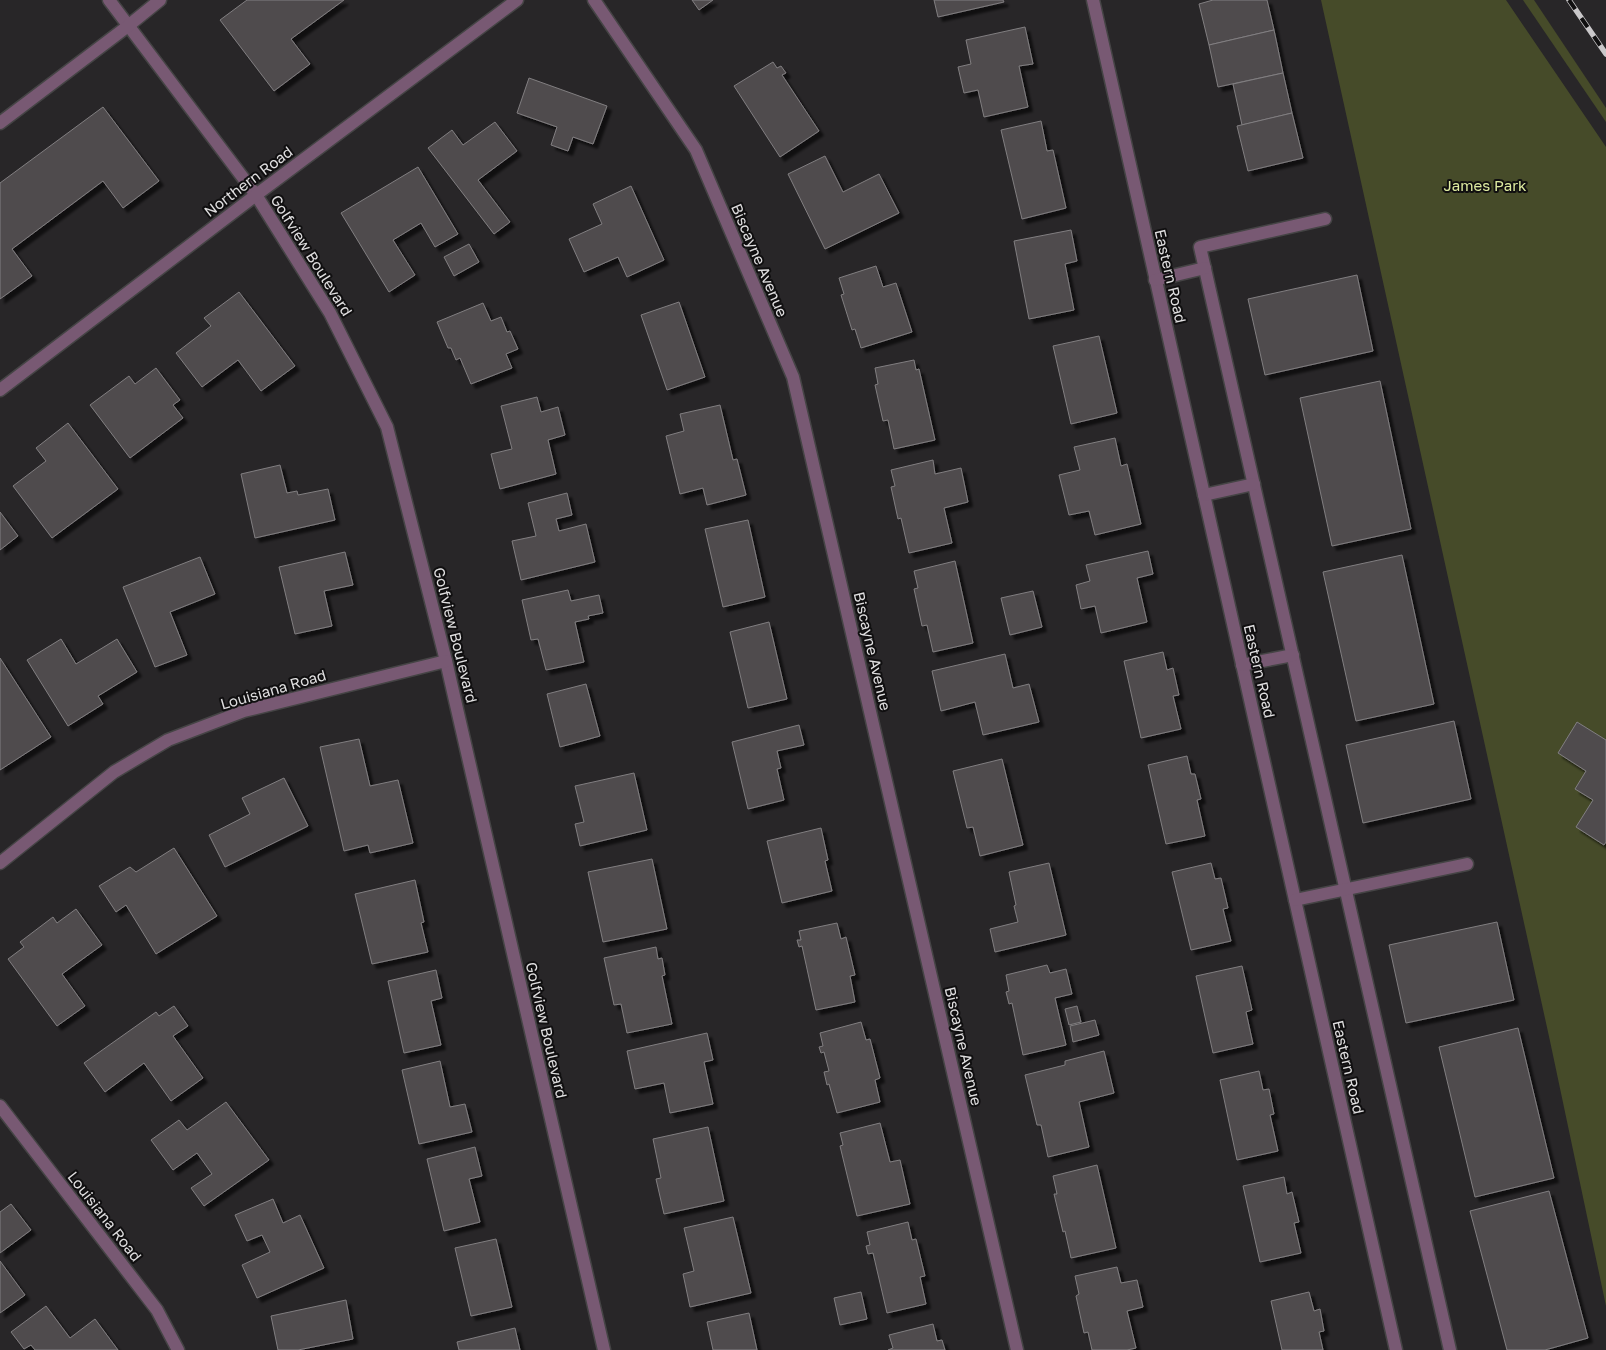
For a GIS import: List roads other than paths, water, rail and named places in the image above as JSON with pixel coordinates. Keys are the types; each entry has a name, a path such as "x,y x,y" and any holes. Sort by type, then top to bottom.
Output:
{"street":[{"name":"Golfview Boulevard","path":"109,0 256,195 330,313 387,427 446,661 604,1350"},
{"path":"0,123 160,0"},
{"name":"Northern Road","path":"0,390 256,195 517,0"},
{"name":"Biscayne Avenue","path":"594,0 696,150 793,377 1017,1350"},
{"name":"Eastern Road","path":"1093,0 1396,1350"},
{"path":"1325,219 1200,247 1450,1350"},
{"path":"1155,280 1205,268"},
{"path":"1204,495 1254,484"},
{"path":"1242,665 1293,654"},
{"name":"Louisiana Road","path":"0,863 114,772 168,740 244,711 446,661"},
{"path":"1295,900 1468,864"},
{"name":"Louisiana Road","path":"0,1106 157,1310 178,1350"}],"railway":[{"path":"1569,0 1606,54"}],"park label":[{"name":"James Park","path":"1485,185"}]}
